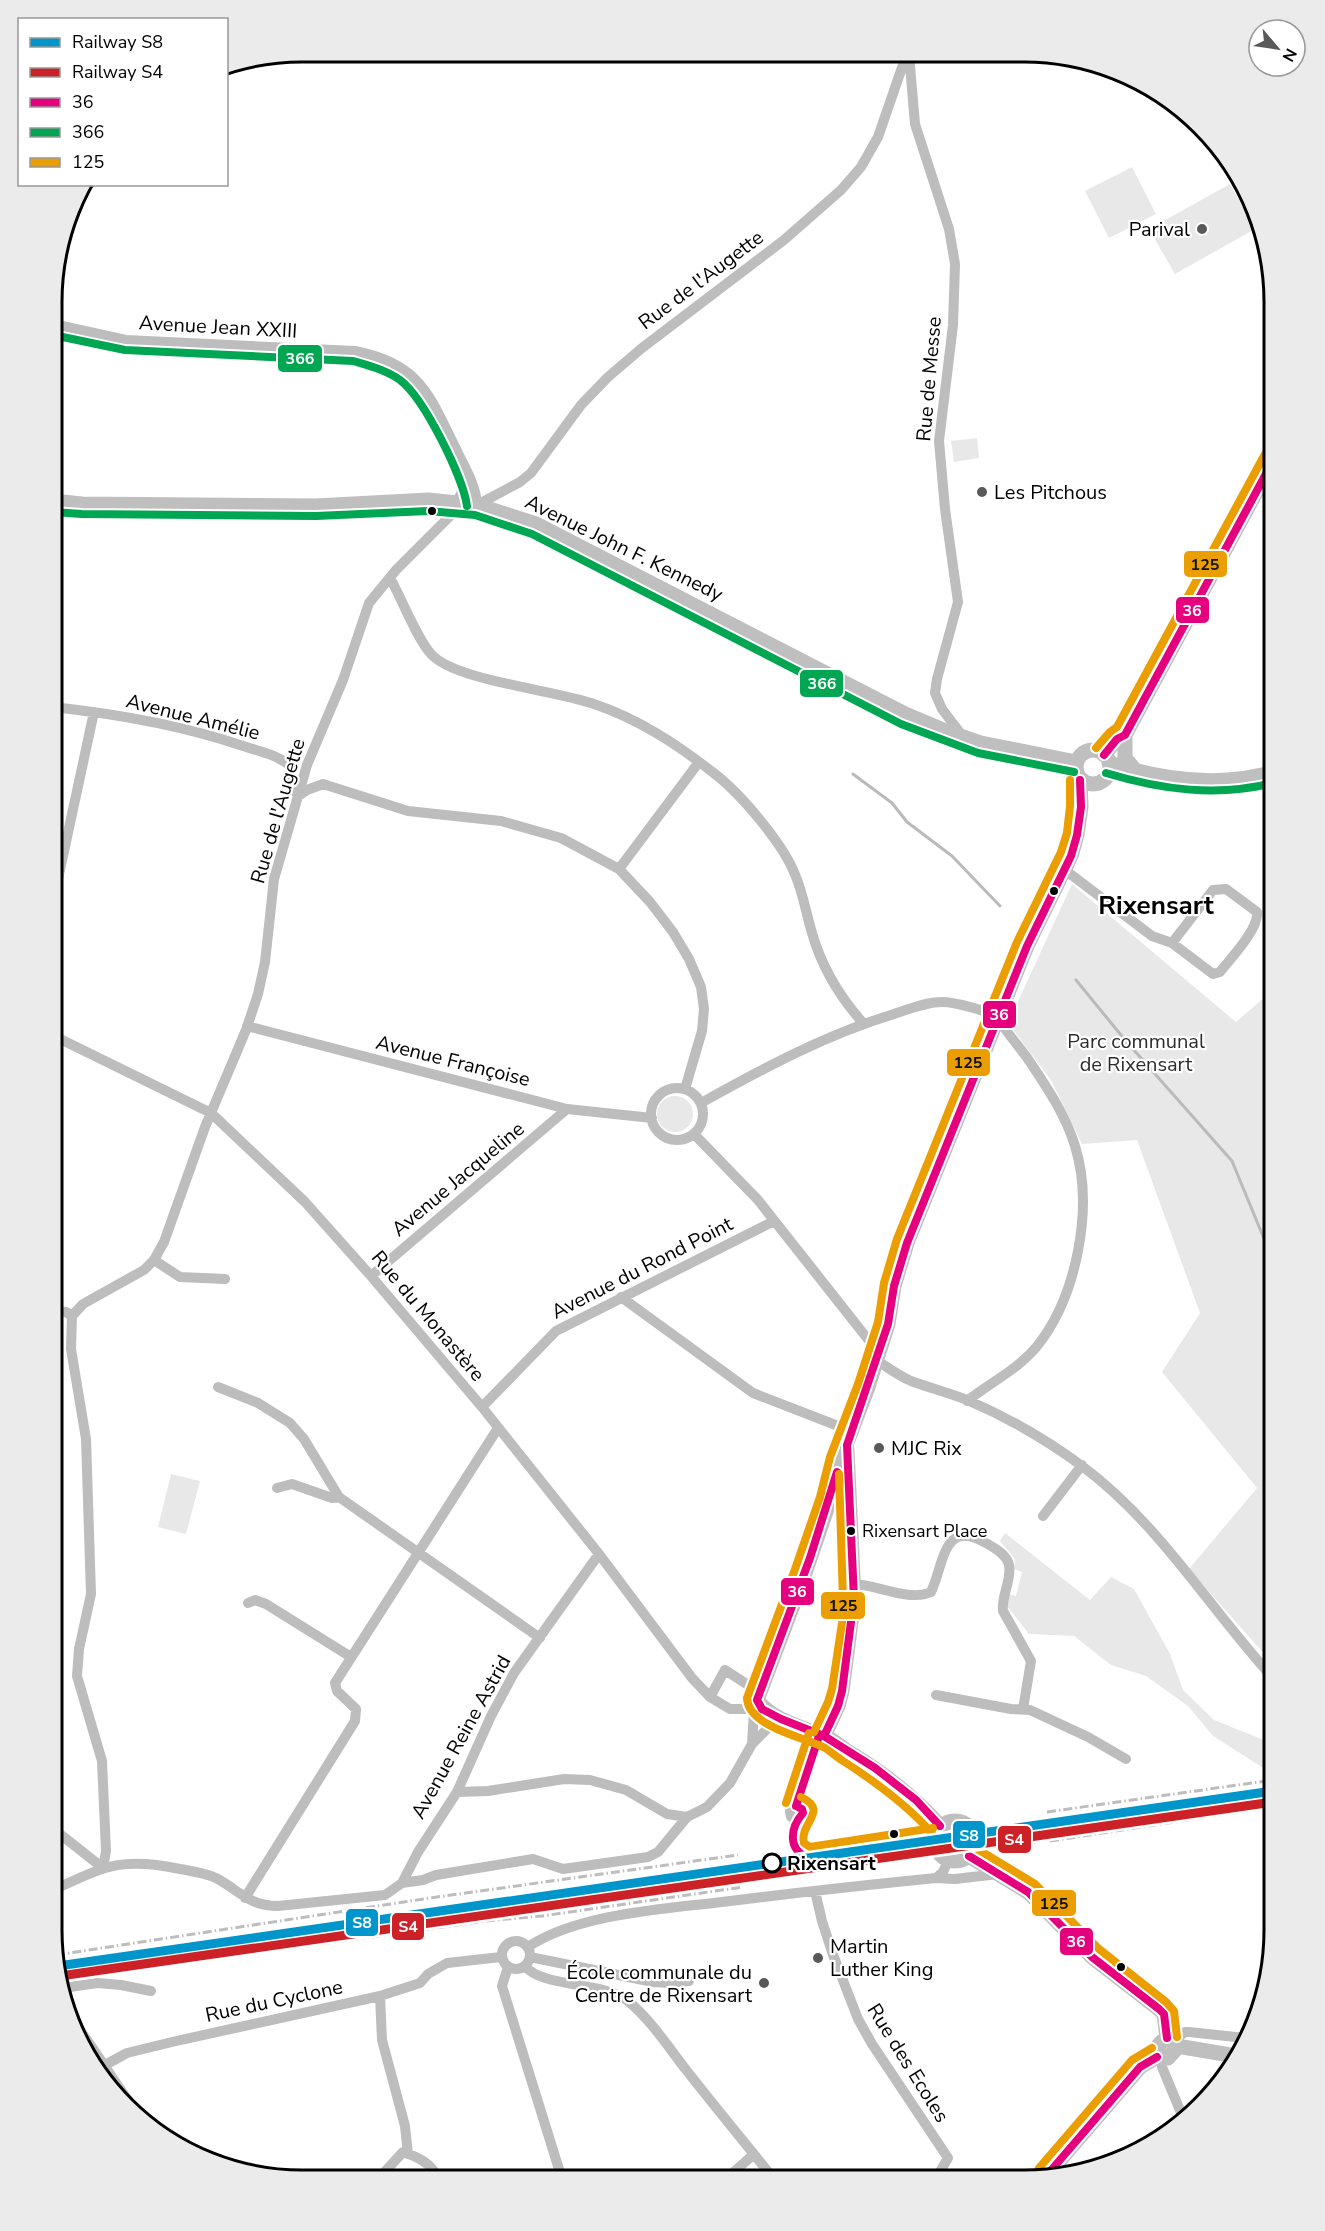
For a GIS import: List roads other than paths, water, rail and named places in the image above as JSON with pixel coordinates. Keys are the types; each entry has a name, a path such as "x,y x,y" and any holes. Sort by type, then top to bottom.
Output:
{"street":[{"name":"Rue de l'Augette","path":"477,506 520,482 531,473 581,405 629,358 774,247 842,190 861,167 878,137 905,62"},
{"name":"Rue de Messe","path":"909,62 915,124 949,229 955,264 953,325 939,441 958,602 935,693 942,709 964,738"},
{"name":"Avenue Jean XXIII","path":"62,326 126,340 355,351 380,356 398,364 421,383 466,470 474,490 477,506"},
{"path":"456,502 464,487 466,470"},
{"path":"1136,771 1125,758 1125,735 1264,478"},
{"name":"Avenue John F. Kennedy","path":"62,502 304,506 410,501 456,502 477,506 536,524 905,714 964,738 1076,762"},
{"name":"Rue de l'Augette","path":"72,1316 83,1304 132,1279 154,1260 164,1242 258,994 265,962 274,879 307,765 343,680 369,603 396,570 451,516 456,502"},
{"path":"390,578 431,654 446,665 467,673 567,695 596,704 668,739 718,776 775,840 793,869 828,976 848,1006 863,1023"},
{"name":"Avenue Amélie","path":"62,708 134,718 210,736 278,759 290,766 292,786 298,796"},
{"path":"62,860 94,711"},
{"path":"1080,780 1095,785 1107,777 1110,770 1107,759 1117,739 1125,735"},
{"path":"752,1744 759,1692 804,1576 830,1500 840,1461 888,1324 894,1286 907,1243 1027,946 1065,870 1077,835 1081,807 1080,780 1075,768 1076,762 1086,752 1097,751 1107,759 1136,771 1206,781 1239,779 1264,774"},
{"path":"619,869 699,762"},
{"path":"298,796 323,784 408,811 509,823 561,838 619,869 650,902 673,932 689,959 701,987 704,1009 702,1031 685,1089"},
{"path":"1065,870 1152,936 1172,943 1213,974 1220,972 1254,928 1258,920 1257,912 1226,889 1213,890 1172,943"},
{"path":"701,1103 800,1050 863,1023 940,1002 959,1003 998,1018 1048,1089 1067,1124 1079,1161 1083,1216 1072,1273 1050,1327 1038,1345 1022,1362 1006,1376 968,1401"},
{"name":"Avenue Françoise","path":"247,1026 567,1109 652,1118"},
{"name":"Rue du Monastère","path":"62,1040 211,1113 305,1202 482,1407 599,1554 692,1678 710,1696"},
{"path":"679,1087 698,1097 701,1103 702,1118 694,1134 673,1140 657,1130 652,1118 655,1102 661,1094 679,1087"},
{"name":"Avenue Jacqueline","path":"371,1276 567,1109"},
{"path":"694,1134 758,1200 877,1356 909,1380 968,1401 1017,1425 1082,1466 1118,1496 1156,1533 1235,1636 1264,1668"},
{"name":"Avenue du Rond Point","path":"482,1407 556,1331 774,1221"},
{"path":"154,1260 180,1277 225,1279"},
{"path":"621,1297 753,1393 849,1438"},
{"path":"62,1312 72,1316 71,1349 86,1439 91,1594 78,1655 77,1676 102,1761 106,1851 103,1868"},
{"path":"218,1387 258,1403 290,1423 304,1439 339,1497 540,1638"},
{"path":"245,1898 355,1721 356,1709 334,1686 417,1552 498,1428"},
{"path":"796,1806 821,1736 838,1706 852,1624 854,1584 849,1438"},
{"path":"1043,1516 1082,1466"},
{"path":"277,1488 292,1485 332,1498 339,1497"},
{"path":"830,1500 835,1497 850,1503"},
{"path":"854,1584 920,1597 931,1592 944,1553 959,1537 972,1535 990,1545 1008,1562 1010,1568 1002,1604 1003,1611 1031,1661 1023,1709"},
{"name":"Avenue Reine Astrid","path":"402,1883 418,1852 457,1792 514,1673 599,1554"},
{"path":"248,1603 252,1600 259,1600 351,1657"},
{"path":"759,1692 725,1670 710,1696 730,1708 758,1710 821,1736 896,1783 940,1826"},
{"path":"936,1695 1011,1709 1023,1709 1060,1723 1126,1759"},
{"path":"62,1886 103,1868 122,1863 153,1863 210,1875 245,1898 267,1906 368,1898 390,1893 402,1883 533,1859 563,1869 648,1857 658,1851 687,1817 706,1807 718,1797 730,1784 752,1744 781,1719"},
{"path":"457,1792 488,1791 564,1779 590,1780 626,1790 667,1814 687,1817"},
{"path":"955,1820 968,1825 975,1838 969,1856 961,1860 948,1860 938,1852 935,1844 936,1831 940,1826 947,1821 955,1820"},
{"path":"62,1836 103,1868"},
{"path":"969,1856 1016,1883 1036,1899 1092,1957 1160,2009 1164,2014 1173,2041 1173,2054 1140,2067 1054,2167"},
{"path":"936,1878 943,1872 948,1860"},
{"path":"767,2170 659,2035 628,2001 603,1989 546,1978 529,1971 528,1957 518,1941 511,1942 502,1951 503,1963 517,1970 528,1957 543,1937 600,1920 657,1910 815,1891 936,1878 955,1880 998,1874"},
{"name":"Rue des Ecoles","path":"815,1891 832,1952 858,2019 903,2092 948,2158 941,2170"},
{"name":"Rue du Cyclone","path":"103,2064 127,2053 380,1996 420,1983 428,1974 447,1963 501,1957"},
{"path":"528,1957 652,1982 689,1981"},
{"path":"508,1967 502,1986 559,2170"},
{"path":"69,1987 97,1983 151,1991"},
{"path":"380,1996 382,2040 405,2126 408,2154"},
{"path":"1173,2041 1185,2032 1238,2037"},
{"path":"1173,2041 1228,2054"},
{"path":"1159,2058 1180,2111"},
{"path":"386,2170 403,2152 428,2164 432,2170"},
{"path":"736,2170 754,2154"}],"waterway":[{"path":"853,774 892,803 907,822 952,856 1000,906"},
{"path":"1076,980 1125,1040 1232,1161 1264,1239"}],"railway":[{"path":"1047,1812 1264,1781"},
{"path":"1050,1841 1264,1808"},
{"path":"63,1954 437,1897 738,1855"},
{"path":"67,1979 743,1887"}],"rail line":[{"name":"S8","path":"65,1965 1264,1792"},
{"name":"S4","path":"66,1975 1264,1803"}],"place":[{"name":"Parival","path":"1202,229"},
{"name":"Les Pitchous","path":"982,492"},
{"name":"MJC Rix","path":"879,1448"},
{"name":"Rixensart Place","path":"851,1531"},
{"name":"Rixensart","path":"772,1863"},
{"name":"Martin Luther King","path":"818,1958"},
{"name":"École communale du Centre de Rixensart","path":"764,1983"}],"district":[{"name":"Rixensart","path":"1156,905"}],"park label":[{"name":"Parc communal de Rixensart","path":"1136,1052"}]}
